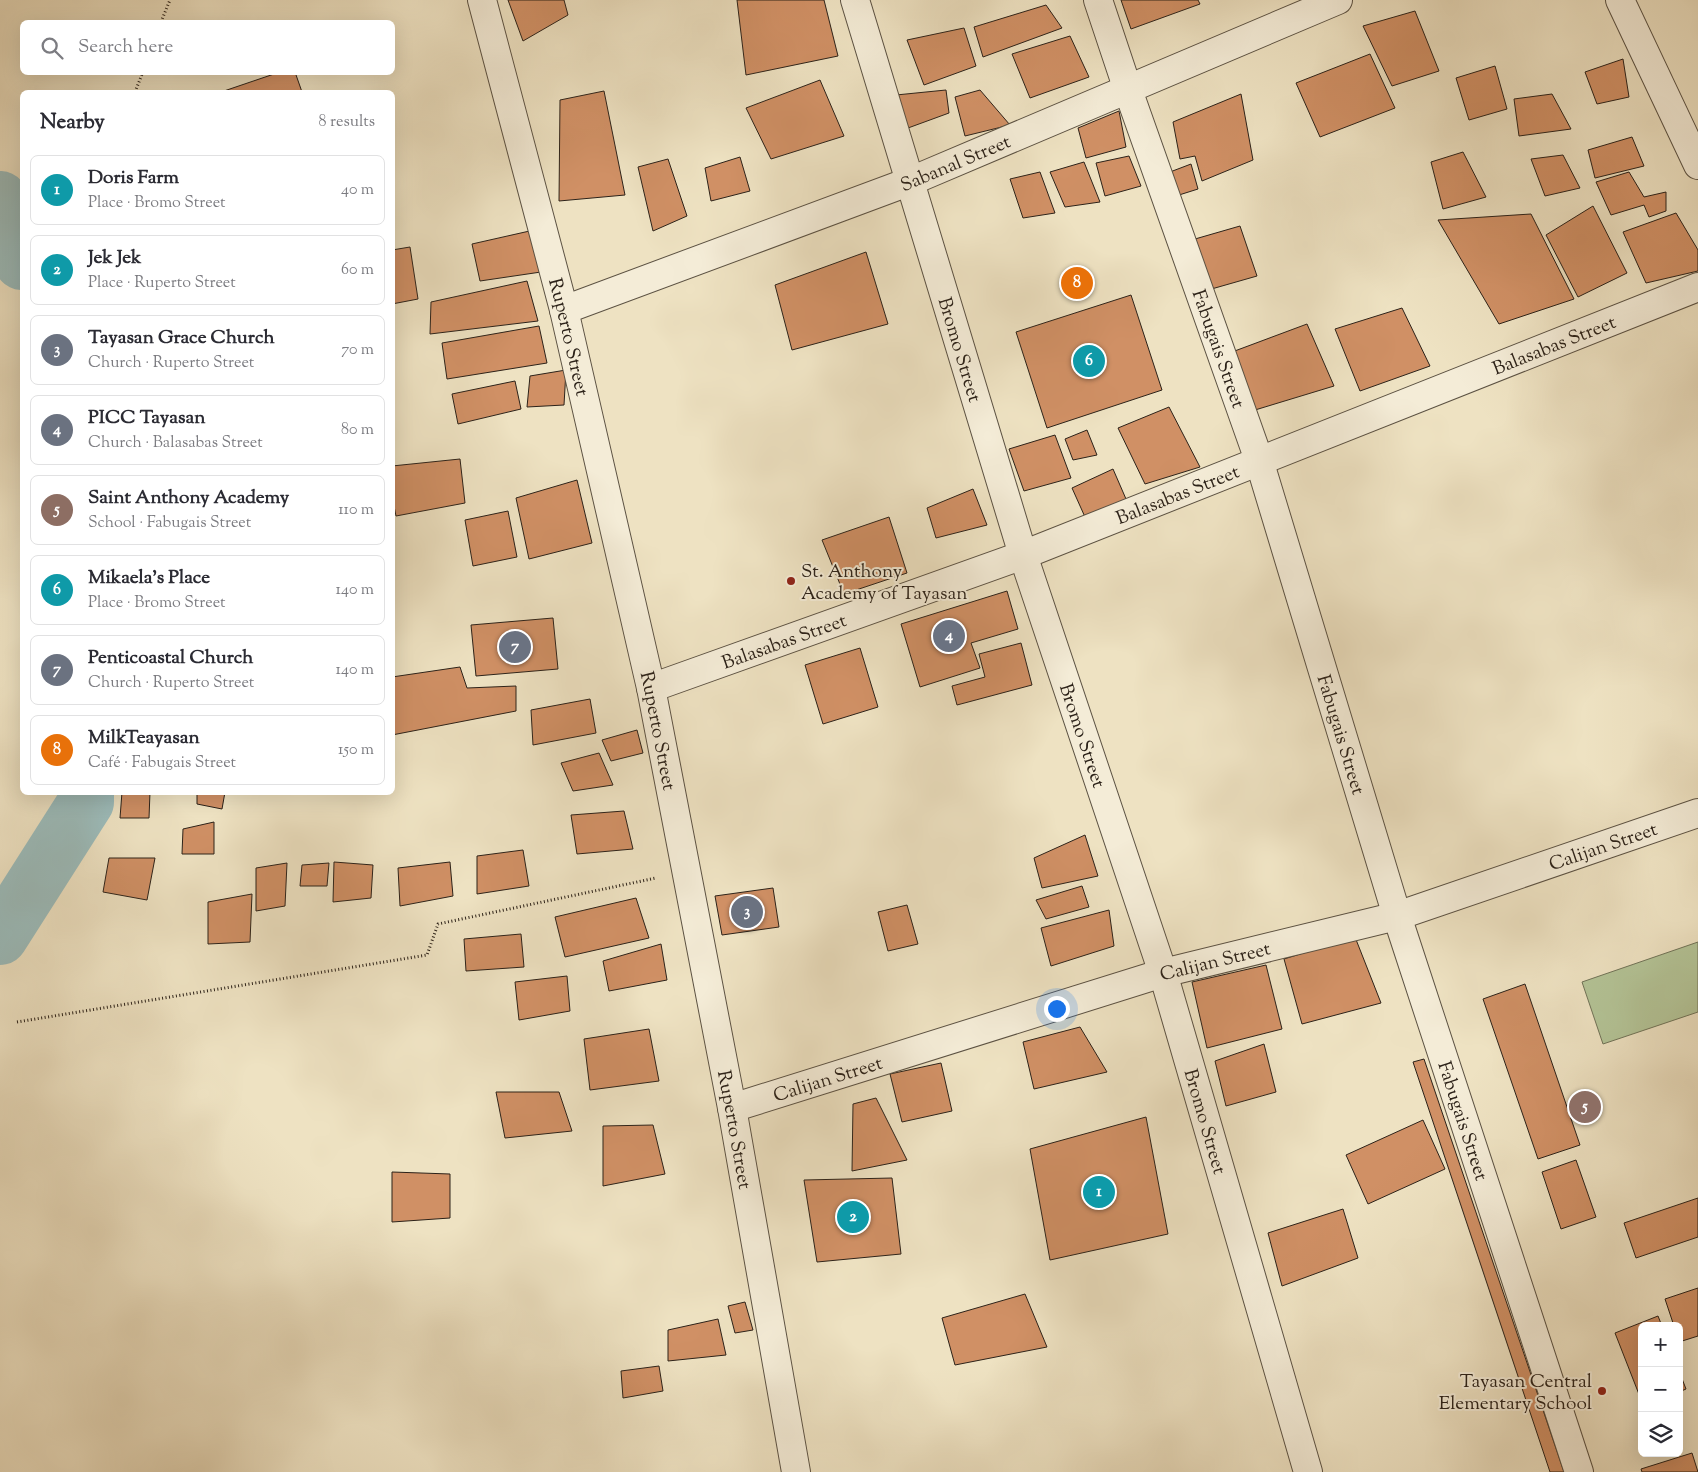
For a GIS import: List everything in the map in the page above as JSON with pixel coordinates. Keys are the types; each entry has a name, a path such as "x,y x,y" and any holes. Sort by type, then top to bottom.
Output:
{"street":[{"name":"Ruperto Street","path":"482,0 564,310 651,688 732,1108 796,1472"},
{"name":"Bromo Street","path":"855,0 1023,555 1163,973 1308,1472"},
{"name":"Fabugais Street","path":"1098,0 1259,460 1397,916 1579,1472"},
{"name":"Sabanal Street","path":"564,310 911,181 1338,0"},
{"path":"1620,0 1698,166"},
{"name":"Balasabas Street","path":"651,688 1023,555 1698,287"},
{"name":"Calijan Street","path":"732,1108 1163,973 1397,916 1698,813"}],"path":[{"path":"162,20 170,0"},
{"path":"136,90 141,75"},
{"path":"17,1022 427,955 438,924 686,872"}],"green space":[{"path":"1698,942 1698,1012 1603,1044 1582,982"}],"building":[{"path":"508,0 564,0 568,15 523,41"},
{"path":"737,0 824,0 838,56 746,75"},
{"path":"1121,0 1198,0 1200,4 1131,29"},
{"path":"1046,5 1062,28 983,57 974,27"},
{"path":"1415,11 1439,71 1392,86 1363,26"},
{"path":"964,28 976,66 924,85 907,40"},
{"path":"1070,36 1089,77 1030,98 1012,54"},
{"path":"1370,54 1395,108 1320,137 1296,83"},
{"path":"1623,59 1629,97 1597,104 1585,72"},
{"path":"1495,66 1507,109 1469,120 1456,78"},
{"path":"271,75 296,75 301,90 227,90"},
{"path":"820,80 844,136 771,159 746,108"},
{"path":"946,90 949,113 908,128 896,95"},
{"path":"980,90 1010,125 965,136 955,97"},
{"path":"604,91 625,195 559,201 560,100"},
{"path":"1241,94 1253,160 1202,181 1195,156 1180,159 1173,122"},
{"path":"1552,94 1571,129 1519,136 1514,99"},
{"path":"1119,111 1126,147 1086,158 1078,128"},
{"path":"1632,137 1644,166 1595,178 1588,150"},
{"path":"1463,152 1486,197 1443,209 1431,162"},
{"path":"1563,155 1580,188 1545,196 1531,159"},
{"path":"1129,156 1141,186 1105,196 1096,163"},
{"path":"740,157 750,191 711,201 705,168"},
{"path":"668,159 687,216 653,231 638,167"},
{"path":"1084,162 1100,202 1065,207 1050,172"},
{"path":"1191,164 1198,189 1179,195 1170,172"},
{"path":"1040,172 1055,213 1023,218 1010,179"},
{"path":"1629,172 1644,197 1666,192 1666,211 1649,217 1644,205 1611,215 1596,182"},
{"path":"1593,206 1627,273 1578,297 1546,235"},
{"path":"1676,213 1698,250 1698,271 1646,283 1623,232"},
{"path":"1531,214 1574,299 1499,324 1438,220"},
{"path":"1240,226 1257,276 1208,290 1195,239"},
{"path":"534,230 541,272 480,281 472,244"},
{"path":"410,247 418,299 395,303 395,250"},
{"path":"866,252 888,324 792,350 775,285"},
{"path":"527,281 538,321 430,334 431,302"},
{"path":"1131,295 1162,390 1047,428 1016,332"},
{"path":"1402,308 1430,366 1360,391 1335,329"},
{"path":"1307,324 1334,386 1255,410 1232,352"},
{"path":"539,326 547,363 447,379 442,343"},
{"path":"566,370 564,405 527,407 530,376"},
{"path":"515,381 521,409 458,424 452,394"},
{"path":"1169,407 1200,467 1145,484 1118,428"},
{"path":"1087,430 1097,455 1073,460 1065,439"},
{"path":"1055,435 1071,478 1024,491 1009,449"},
{"path":"460,459 465,503 396,516 395,466"},
{"path":"1113,469 1126,499 1085,517 1072,488"},
{"path":"577,480 592,543 529,559 516,498"},
{"path":"973,489 987,525 936,538 927,508"},
{"path":"508,511 517,557 473,566 465,520"},
{"path":"889,517 907,573 844,594 822,540"},
{"path":"1007,591 1018,629 971,643 980,668 920,687 901,624"},
{"path":"553,618 558,669 476,676 471,625"},
{"path":"1021,643 1032,685 957,705 952,686 985,677 979,654"},
{"path":"860,648 878,707 823,724 805,665"},
{"path":"460,667 467,688 516,686 516,711 395,734 395,677"},
{"path":"590,699 596,733 533,745 531,710"},
{"path":"637,730 643,753 611,761 602,740"},
{"path":"599,753 613,785 573,791 561,763"},
{"path":"122,795 150,795 149,818 120,818"},
{"path":"197,795 224,795 222,809 197,804"},
{"path":"624,811 633,849 577,854 571,815"},
{"path":"214,822 214,854 182,854 183,829"},
{"path":"1085,835 1098,876 1042,888 1034,858"},
{"path":"523,850 529,886 477,894 477,856"},
{"path":"109,858 155,858 147,900 103,892"},
{"path":"334,862 373,865 371,898 333,902"},
{"path":"450,862 453,896 400,906 398,868"},
{"path":"287,863 285,906 256,911 256,868"},
{"path":"329,863 327,886 300,886 302,865"},
{"path":"1082,886 1089,907 1046,919 1036,900"},
{"path":"773,888 779,927 722,935 715,896"},
{"path":"252,894 250,942 208,944 208,902"},
{"path":"636,898 649,938 565,957 555,917"},
{"path":"907,905 918,944 888,951 878,912"},
{"path":"1109,910 1114,946 1051,966 1041,928"},
{"path":"521,934 524,967 466,971 464,939"},
{"path":"1355,937 1381,1003 1302,1024 1284,959"},
{"path":"661,944 667,980 609,991 603,961"},
{"path":"1266,965 1282,1029 1207,1048 1192,982"},
{"path":"567,976 570,1011 519,1020 515,982"},
{"path":"1525,984 1580,1145 1538,1159 1483,999"},
{"path":"1080,1027 1107,1072 1034,1089 1023,1042"},
{"path":"649,1029 659,1081 590,1090 584,1039"},
{"path":"1264,1044 1276,1092 1226,1106 1215,1061"},
{"path":"1424,1059 1564,1472 1550,1472 1413,1062"},
{"path":"941,1063 952,1111 902,1122 890,1074"},
{"path":"496,1092 559,1092 572,1131 505,1138"},
{"path":"876,1098 907,1160 852,1171 853,1104"},
{"path":"1146,1117 1168,1234 1050,1260 1030,1149"},
{"path":"1423,1120 1445,1169 1368,1204 1346,1155"},
{"path":"653,1125 665,1174 603,1186 603,1126"},
{"path":"1576,1160 1596,1217 1561,1229 1542,1172"},
{"path":"392,1172 450,1174 450,1218 392,1222"},
{"path":"892,1178 901,1254 817,1262 804,1180"},
{"path":"1698,1198 1698,1237 1636,1258 1624,1223"},
{"path":"1343,1209 1358,1258 1282,1286 1268,1233"},
{"path":"1698,1288 1698,1336 1683,1341 1683,1322 1673,1322 1665,1299"},
{"path":"1025,1294 1047,1347 955,1365 942,1318"},
{"path":"745,1302 753,1330 735,1333 728,1306"},
{"path":"1658,1316 1660,1322 1643,1322"},
{"path":"718,1319 726,1355 668,1361 668,1330"},
{"path":"1638,1324 1638,1392 1615,1333"},
{"path":"659,1366 663,1391 623,1398 621,1371"},
{"path":"1692,1453 1698,1472 1642,1472 1641,1469"}],"waterway":[{"path":"0,199 20,256"},
{"path":"0,937 86,802 86,795"}],"place":[{"name":"MilkTeayasan","path":"1077,283"},
{"name":"Mikaela's Place","path":"1089,361"},
{"name":"St. Anthony Academy of Tayasan","path":"791,581"},
{"name":"PICC Tayasan","path":"949,636"},
{"name":"Penticoastal Church","path":"515,647"},
{"name":"Tayasan Grace Church","path":"747,912"},
{"name":"Saint Anthony Academy","path":"1585,1107"},
{"name":"Doris Farm","path":"1099,1192"},
{"name":"Jek Jek","path":"853,1217"},
{"name":"Tayasan Central Elementary School","path":"1602,1391"}]}
